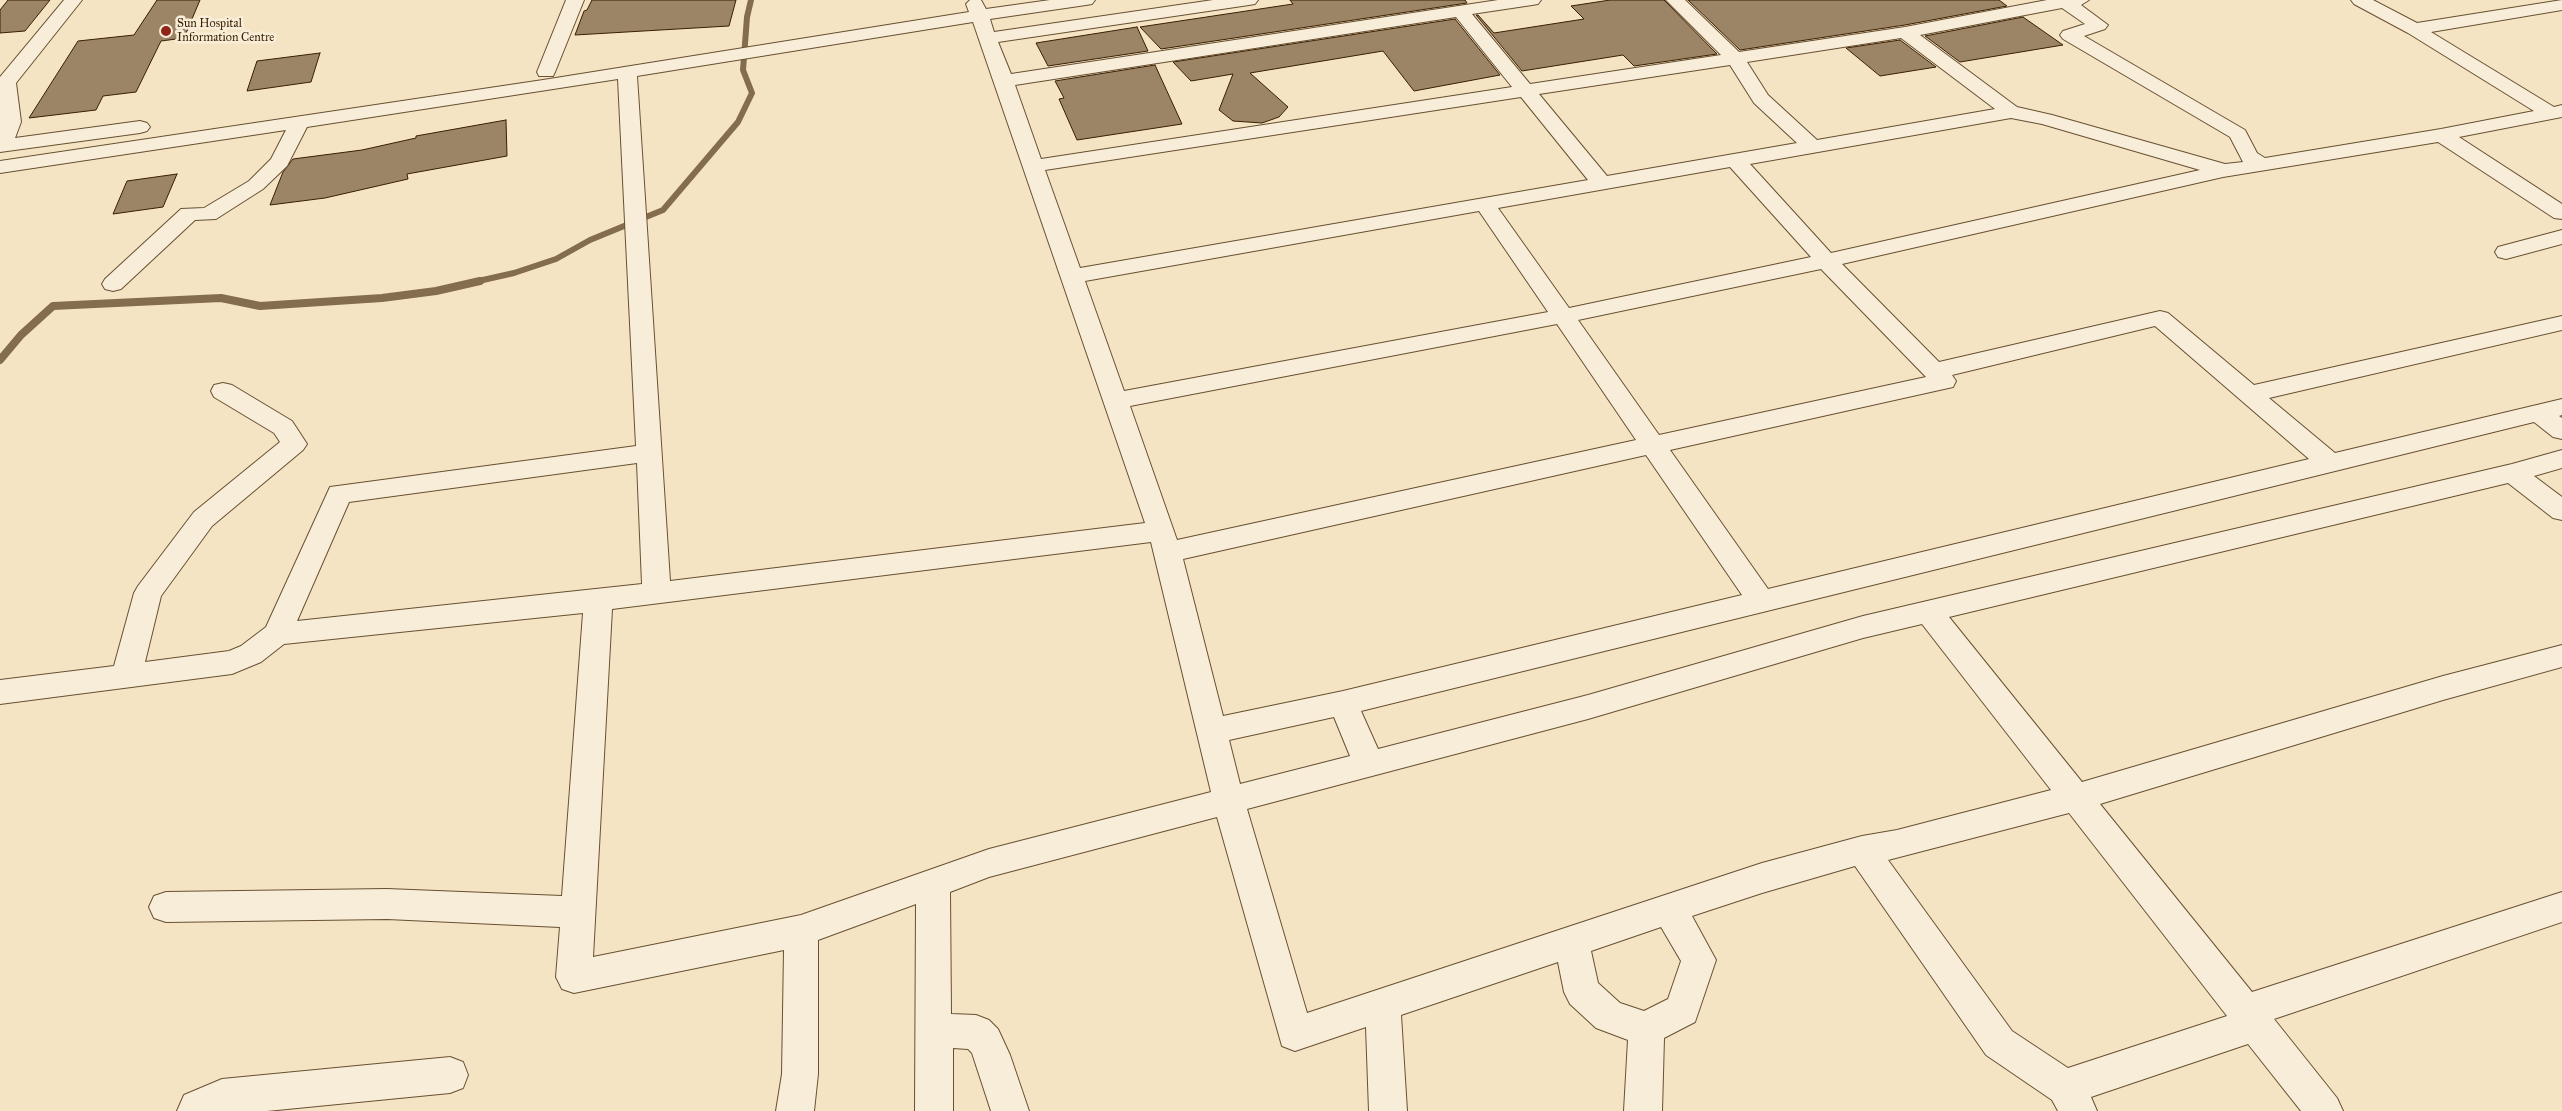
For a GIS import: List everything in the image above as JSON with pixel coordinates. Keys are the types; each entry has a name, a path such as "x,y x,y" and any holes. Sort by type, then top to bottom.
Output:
{"street":[{"path":"1,146 11,122 3,83 72,0"},
{"path":"546,72 575,0"},
{"path":"0,167 627,72 771,48 977,10 1000,0"},
{"path":"1,146 546,72 977,10 1086,0"},
{"path":"988,38 1249,0"},
{"path":"1004,81 1532,0"},
{"path":"1675,0 1734,57 1761,100 1813,147"},
{"path":"2360,0 2414,29 2556,112"},
{"path":"1034,166 1905,32 2073,1 2099,25 2070,35 2238,134 2248,156 2261,164"},
{"path":"2414,29 2562,5"},
{"path":"977,10 1034,166 1164,542 1228,802 1295,1034 1762,878 1862,850 1897,844 2074,798 2443,688 2562,656"},
{"path":"1460,11 1528,90 1602,183"},
{"path":"1905,32 2011,112"},
{"path":"627,72 647,453 657,593"},
{"path":"1072,276 2011,112 2046,119 2223,171"},
{"path":"1116,401 1563,316 1826,261 2223,171 2441,135 2556,112"},
{"path":"114,284 189,214 208,214 256,185 280,162 300,122"},
{"path":"2441,135 2562,213"},
{"path":"277,634 657,593 1164,542 1653,446 1944,381 1826,261 1735,160"},
{"path":"1485,204 1761,601"},
{"path":"2506,252 2562,237"},
{"path":"1934,371 2160,318 2330,463"},
{"path":"2250,394 2562,323"},
{"path":"126,676 148,593 203,518 294,444 283,427 223,391"},
{"path":"1212,731 1344,703 2550,410 2562,431"},
{"path":"0,692 232,662 251,654 277,634 338,494 647,453"},
{"path":"598,600 574,977 801,931 989,863 1588,708 1863,627 2512,473 2562,459"},
{"path":"2512,473 2562,510"},
{"path":"1928,611 2248,1018 2324,1111"},
{"path":"1344,703 1369,764"},
{"path":"1862,850 1999,1043 2071,1099 2248,1018 2562,908"},
{"path":"933,883 934,1111"},
{"path":"166,907 387,904 578,912"},
{"path":"1572,943 1582,992 1609,1016 1646,1029 1682,1010 1699,960 1670,910"},
{"path":"795,1111 800,1074 801,931"},
{"path":"1382,1005 1388,1111"},
{"path":"1643,1111 1646,1029"},
{"path":"933,1039 953,1031 976,1032 985,1041 992,1055 1010,1111"},
{"path":"196,1111 197,1108 222,1096 450,1075"}],"building":[{"path":"8,0 50,0 25,31 0,33 0,10"},
{"path":"157,0 200,0 184,38 161,41 136,92 103,96 96,110 29,118 78,41 134,35"},
{"path":"592,0 736,0 729,26 575,35 584,11 587,10"},
{"path":"1290,0 1465,0 1467,3 1161,49 1140,27 1293,4"},
{"path":"1610,0 1664,0 1717,54 1634,66 1623,55 1522,71 1476,15 1494,33 1584,19 1571,6"},
{"path":"1688,0 1999,0 2007,6 1905,25 1740,50"},
{"path":"2023,17 2063,45 1960,62 1925,36"},
{"path":"1455,19 1500,75 1414,91 1383,51 1250,73 1288,107 1279,117 1262,123 1233,121 1219,110 1233,74 1191,81 1173,62"},
{"path":"1137,27 1148,51 1048,66 1036,43"},
{"path":"1900,40 1936,67 1880,76 1846,48"},
{"path":"320,53 311,82 247,91 257,61"},
{"path":"1155,65 1182,124 1077,140 1059,99 1064,98 1055,81"},
{"path":"506,120 507,156 407,174 408,179 325,198 270,205 283,172 293,159 362,150 416,138 416,136"},
{"path":"177,174 163,207 113,214 127,181"}],"waterway":[{"path":"474,282 514,273 556,259 590,240 663,210 738,122 752,93 743,70 747,17 751,0"},
{"path":"0,360 21,335 53,306 221,298 260,306 382,298 436,291 480,281"}],"place":[{"name":"Sun Hospital Information Centre","path":"166,31"}]}
